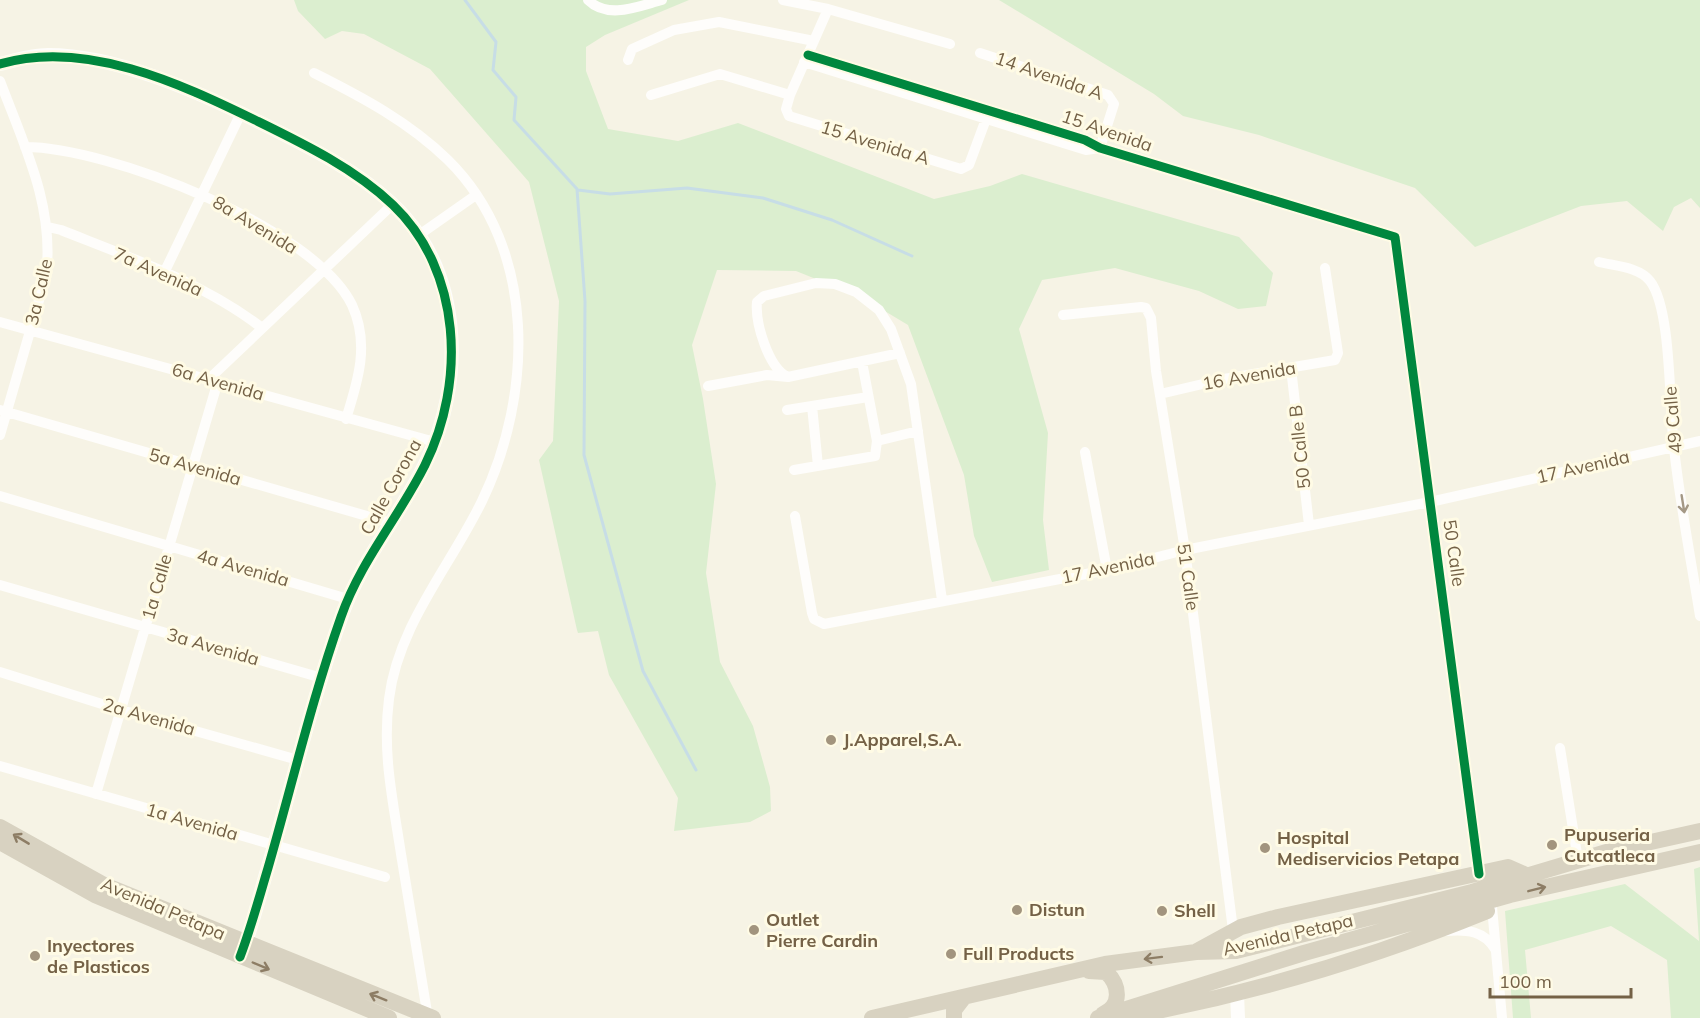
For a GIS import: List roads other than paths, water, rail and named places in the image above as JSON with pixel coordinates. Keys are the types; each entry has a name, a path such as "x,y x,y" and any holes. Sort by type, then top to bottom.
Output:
{"main road":[{"name":"Avenida Petapa","path":"0,827 90,879 388,1018"},
{"name":"Avenida Petapa","path":"872,1018 1070,971 1196,952 1236,951 1472,892 1578,860 1700,831"},
{"name":"Avenida Petapa","path":"1,845 95,895 242,951 430,1018"},
{"name":"Avenida Petapa","path":"1107,1018 1304,953 1510,895 1700,852"},
{"path":"1196,952 1233,930 1278,917 1508,867 1526,875"},
{"path":"1243,947 1253,935 1299,922 1470,883 1526,875"},
{"path":"1107,1018 1237,993 1312,973 1437,931 1492,907 1510,895"},
{"path":"1250,973 1265,977 1492,907"},
{"path":"1070,971 1098,970 1112,977 1118,1000 1107,1018"},
{"path":"954,1018 954,1010 964,997"}],"street":[{"path":"588,0 603,9 626,11 662,0"},
{"path":"783,0 828,9 950,44"},
{"path":"651,95 720,74 790,94 828,9"},
{"path":"628,60 632,49 695,24 719,21 813,41"},
{"name":"14 Avenida A","path":"980,52 1108,94 1114,104 1100,148"},
{"name":"Calle Corona","path":"0,64 48,55 94,61 162,80 241,113 337,164 392,205 419,235 444,292 452,339 450,386 435,442 348,598 322,678 242,951"},
{"name":"15 Avenida","path":"806,58 988,115 1086,150 1100,148 1395,237"},
{"path":"314,73 366,99 407,126 449,161 476,195 495,230 516,296 520,338 511,420 482,501 415,618 399,657 389,698 386,760 430,1018"},
{"name":"3a Calle","path":"0,81 42,196 48,227 49,251 46,276 3,411 0,435"},
{"name":"15 Avenida A","path":"790,94 786,109 789,116 961,170 969,165 988,115"},
{"path":"164,273 241,113"},
{"name":"8a Avenida","path":"25,147 67,151 117,163 203,194 287,242 324,268 340,286 351,304 362,342 358,381 346,419"},
{"path":"419,235 476,195"},
{"name":"1a Calle","path":"96,794 146,628 214,380 262,328 392,205"},
{"name":"7a Avenida","path":"48,227 62,230 213,296 262,328"},
{"name":"50 Calle","path":"1395,237 1479,873"},
{"name":"49 Calle","path":"1599,262 1638,271 1649,279 1655,290 1668,361 1674,447 1700,616"},
{"name":"16 Avenida","path":"1160,394 1224,379 1338,358 1325,268"},
{"path":"788,377 776,369 771,362 758,318 756,305 759,299 816,283 835,284 856,292 879,310 891,328 911,384 942,600"},
{"name":"51 Calle","path":"1063,315 1146,308 1151,318 1160,394 1185,550 1233,930"},
{"name":"6a Avenida","path":"0,322 435,442"},
{"path":"708,386 768,375 788,377 900,353"},
{"path":"794,470 875,456 877,441 862,362"},
{"name":"50 Calle B","path":"1291,368 1309,525"},
{"path":"787,410 868,397"},
{"path":"812,406 818,466"},
{"name":"5a Avenida","path":"3,411 391,524"},
{"path":"877,441 918,431"},
{"name":"17 Avenida","path":"795,516 812,614 819,623 824,624 1107,570 1185,550 1430,502 1700,441"},
{"path":"1085,452 1107,570"},
{"name":"4a Avenida","path":"0,496 348,598"},
{"name":"3a Avenida","path":"0,585 322,678"},
{"name":"2a Avenida","path":"0,672 121,710 298,760"},
{"path":"1560,748 1578,860"},
{"name":"1a Avenida","path":"0,766 385,877"},
{"path":"1492,907 1502,1018"},
{"path":"1437,931 1457,930 1480,934 1489,939 1498,955"},
{"path":"1237,993 1238,1018"}],"waterway":[{"path":"465,0 496,42 493,70 516,97 514,120 577,189 585,301 584,455 643,671 696,770"},
{"path":"578,190 610,194 687,188 763,198 832,220 912,256"}],"place":[{"name":"J.Apparel,S.A.","path":"831,740"},
{"name":"Pupuseria Cutcatleca","path":"1552,845"},
{"name":"Hospital Mediservicios Petapa","path":"1265,848"},
{"name":"Distun","path":"1017,910"},
{"name":"Shell","path":"1162,911"},
{"name":"Outlet Pierre Cardin","path":"754,930"},
{"name":"Full Products","path":"951,954"},
{"name":"Inyectores de Plasticos","path":"35,956"}]}
